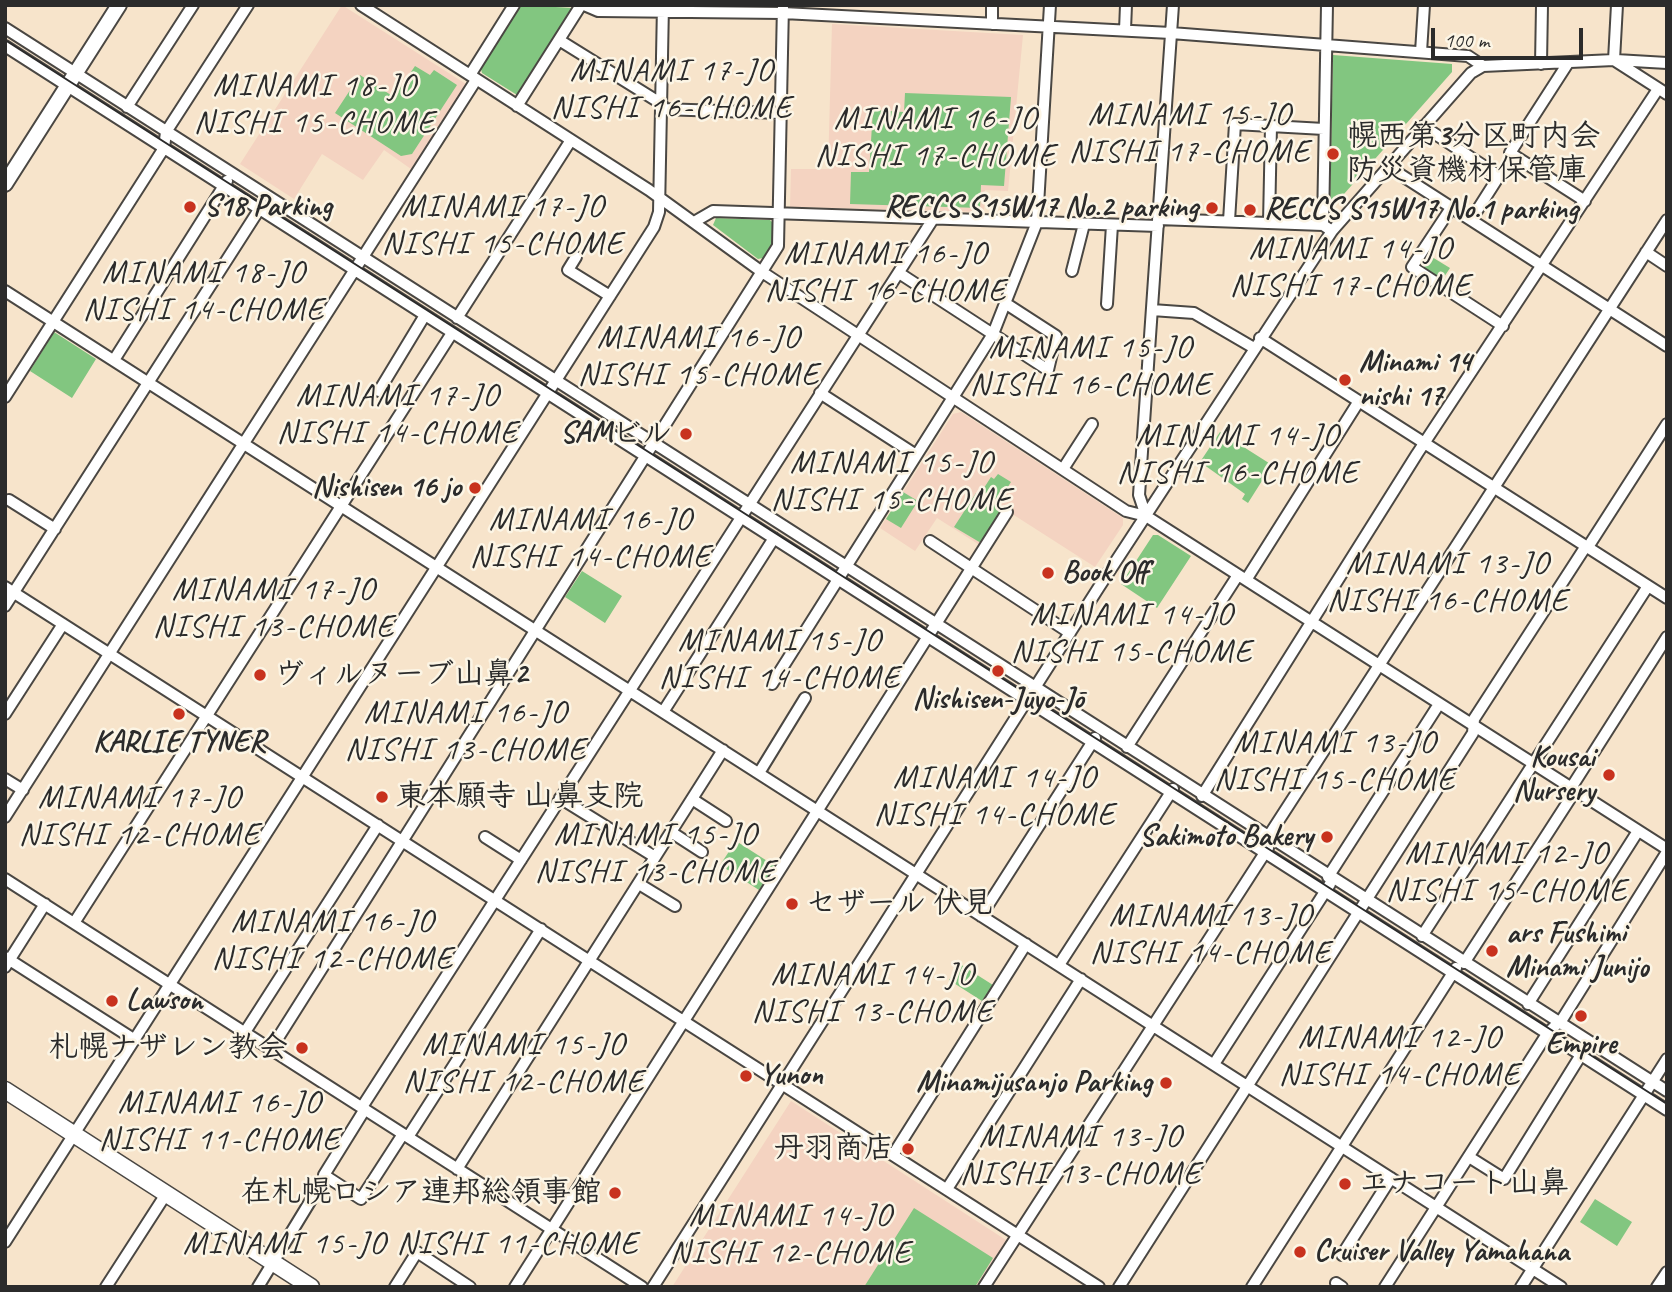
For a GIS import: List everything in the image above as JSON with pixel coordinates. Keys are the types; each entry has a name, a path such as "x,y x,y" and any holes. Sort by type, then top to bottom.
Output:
{"highway":[{"path":"5,1090 311,1287"}],"main road":[{"path":"5,184 119,5"}],"street":[{"path":"127,107 193,5"},
{"path":"5,397 164,148 166,132 248,5"},
{"path":"360,5 659,196 762,272 1126,510 1146,516 1573,790 1665,846 1559,1024 1547,1034 1385,1287"},
{"path":"5,817 355,271 514,5"},
{"path":"905,5 905,19"},
{"path":"992,5 992,24"},
{"path":"772,684 992,334 1005,303 1037,222 1050,5"},
{"path":"1125,30 1126,5"},
{"path":"1146,516 1139,495 1173,5"},
{"path":"1327,5 1324,129 1328,228"},
{"path":"1421,52 1424,5"},
{"path":"1541,64 1542,5"},
{"path":"1614,60 1617,5"},
{"path":"517,106 559,40 587,6 843,11 905,19 1171,33 1468,56 1483,66"},
{"path":"5,1242 654,227 659,212 662,9"},
{"path":"271,1049 398,850 401,839 778,246 783,9"},
{"path":"5,28 1366,901 1667,1091"},
{"path":"559,40 661,107 780,113"},
{"path":"5,46 1667,1110"},
{"path":"1614,60 1661,90"},
{"path":"653,1287 1328,228 1471,73 1483,66 1614,60 1666,63"},
{"path":"1568,63 1510,153 1585,201"},
{"path":"1661,90 1655,74 1666,63"},
{"path":"1202,796 1426,444 1661,90"},
{"path":"1229,221 1235,124 1324,129"},
{"path":"1269,223 1271,126"},
{"path":"1423,126 1499,176 1471,220"},
{"path":"457,318 571,140"},
{"path":"1387,166 1667,346"},
{"path":"114,360 232,173"},
{"path":"5,607 10,589 55,529 267,197"},
{"path":"1451,208 1412,267 1503,326"},
{"path":"694,222 713,211 1112,225 1229,221 1328,228"},
{"path":"541,929 361,1199 324,1175 560,798 933,219"},
{"path":"984,1287 1265,853 1270,839 1379,665 1667,220"},
{"path":"1072,271 1084,224"},
{"path":"1107,304 1112,225"},
{"path":"1646,252 1667,265"},
{"path":"576,257 568,270 610,296"},
{"path":"899,273 1048,370 1056,336 1005,303"},
{"path":"5,290 1561,1287"},
{"path":"1152,310 1194,313 1254,348"},
{"path":"379,391 425,315"},
{"path":"74,923 452,333"},
{"path":"1260,338 1667,598"},
{"path":"820,393 916,455"},
{"path":"1127,747 1359,401"},
{"path":"1063,469 1092,424"},
{"path":"1119,1287 1473,733 1474,719 1667,424"},
{"path":"9,500 55,529"},
{"path":"515,1287 1007,512"},
{"path":"663,712 774,538"},
{"path":"930,541 1070,633"},
{"path":"1422,936 1531,763 1648,586"},
{"path":"10,589 1018,1234 1086,1283 1099,1287"},
{"path":"5,714 64,624"},
{"path":"1252,1287 1573,790 1667,637"},
{"path":"759,773 805,698"},
{"path":"1214,1064 1326,891 1331,878 1439,704"},
{"path":"981,916 1100,730"},
{"path":"457,1168 723,750"},
{"path":"5,779 23,790"},
{"path":"1059,965 1178,780"},
{"path":"560,798 655,858"},
{"path":"692,799 726,821"},
{"path":"244,1032 378,825"},
{"path":"1528,1004 1638,831"},
{"path":"671,832 702,852"},
{"path":"485,837 521,860"},
{"path":"5,879 642,1287"},
{"path":"639,884 675,906"},
{"path":"45,904 7,962 135,1040"},
{"path":"893,1155 1026,944"},
{"path":"947,1189 1081,979"},
{"path":"1469,1157 1504,1179 1589,1042"},
{"path":"1521,1287 1667,1059"},
{"path":"1342,1255 1391,1178"},
{"path":"106,1287 166,1194"},
{"path":"258,1287 311,1200"},
{"path":"395,1287 417,1252 470,1287"},
{"path":"1657,1287 1667,1272"}],"shaded area":[{"path":"342,5 466,84 411,169 384,150 363,180 322,154 294,199 240,164"},
{"path":"832,24 1023,35 1008,191 985,190 984,212 790,207 791,169 828,169"},
{"path":"961,412 1123,518 1123,525 1095,567 1006,510 981,546 937,518 915,551 880,528 953,414"},
{"path":"791,1101 1006,1240 976,1287 672,1287"}],"green space":[{"path":"521,5 573,8 517,95 482,73 481,69"},
{"path":"1333,55 1452,64 1452,72 1336,203 1330,204"},
{"path":"415,66 430,75 434,70 457,85 412,154 401,156 335,113 360,75 394,97"},
{"path":"905,93 1011,97 1004,186 981,185 980,208 850,204 851,172 869,172 873,110 904,112"},
{"path":"716,218 770,220 773,223 773,243 763,258 758,259 713,225"},
{"path":"1427,254 1450,268 1442,280 1424,268 1423,261"},
{"path":"54,332 96,359 72,398 30,371"},
{"path":"1220,432 1272,465 1248,503 1242,499 1245,494 1200,462"},
{"path":"998,474 1011,482 999,501 982,491 991,477 994,479"},
{"path":"903,492 918,501 901,528 886,519"},
{"path":"976,493 1003,510 981,543 954,527"},
{"path":"1153,535 1158,535 1191,556 1157,608 1121,584"},
{"path":"582,571 622,596 605,623 565,597"},
{"path":"736,841 775,866 759,890 720,865"},
{"path":"960,964 993,985 982,1001 949,980"},
{"path":"1595,1199 1632,1222 1617,1246 1580,1222"},
{"path":"914,1208 993,1258 975,1287 864,1287"}],"tram line":[{"path":"5,40 1667,1104"}],"place":[{"name":"幌西第3分区町内会 防災資機材保管庫","path":"1333,154"},
{"name":"S18 Parking","path":"190,207"},
{"name":"RECCS S15W17 No.2 parking","path":"1212,208"},
{"name":"RECCS S15W17 No.1 parking","path":"1250,210"},
{"name":"Minami 14 nishi 17","path":"1345,380"},
{"name":"SAMビル","path":"686,434"},
{"name":"Nishisen 16 jo","path":"475,488"},
{"name":"Book Off","path":"1048,573"},
{"name":"Nishisen-Jūyo-Jō","path":"998,671"},
{"name":"ヴィルヌーブ山鼻2","path":"260,675"},
{"name":"KARLIE TYNER","path":"179,714"},
{"name":"Kousai Nursery","path":"1609,775"},
{"name":"東本願寺 山鼻支院","path":"382,797"},
{"name":"Sakimoto Bakery","path":"1327,837"},
{"name":"セザール 伏見","path":"792,904"},
{"name":"ars Fushimi Minami Junijo","path":"1492,951"},
{"name":"Lawson","path":"112,1001"},
{"name":"Empire","path":"1581,1016"},
{"name":"札幌ナザレン教会","path":"302,1048"},
{"name":"Yunon","path":"746,1076"},
{"name":"Minamijusanjo Parking","path":"1166,1083"},
{"name":"丹羽商店","path":"908,1149"},
{"name":"エナコート山鼻","path":"1345,1184"},
{"name":"在札幌ロシア連邦総領事館","path":"615,1193"},
{"name":"Cruiser Valley Yamahana","path":"1300,1252"}],"district":[{"name":"MINAMI 17-JO NISHI 16-CHOME","path":"672,90"},
{"name":"MINAMI 18-JO NISHI 15-CHOME","path":"315,106"},
{"name":"MINAMI 15-JO NISHI 17-CHOME","path":"1190,134"},
{"name":"MINAMI 16-JO NISHI 17-CHOME","path":"936,138"},
{"name":"MINAMI 17-JO NISHI 15-CHOME","path":"503,226"},
{"name":"MINAMI 14-JO NISHI 17-CHOME","path":"1351,268"},
{"name":"MINAMI 16-JO NISHI 16-CHOME","path":"886,274"},
{"name":"MINAMI 18-JO NISHI 14-CHOME","path":"204,292"},
{"name":"MINAMI 16-JO NISHI 15-CHOME","path":"699,358"},
{"name":"MINAMI 15-JO NISHI 16-CHOME","path":"1091,368"},
{"name":"MINAMI 17-JO NISHI 14-CHOME","path":"398,416"},
{"name":"MINAMI 14-JO NISHI 16-CHOME","path":"1238,456"},
{"name":"MINAMI 15-JO NISHI 15-CHOME","path":"892,482"},
{"name":"MINAMI 16-JO NISHI 14-CHOME","path":"591,540"},
{"name":"MINAMI 13-JO NISHI 16-CHOME","path":"1448,584"},
{"name":"MINAMI 17-JO NISHI 13-CHOME","path":"274,610"},
{"name":"MINAMI 14-JO NISHI 15-CHOME","path":"1132,634"},
{"name":"MINAMI 15-JO NISHI 14-CHOME","path":"780,660"},
{"name":"MINAMI 16-JO NISHI 13-CHOME","path":"466,732"},
{"name":"MINAMI 13-JO NISHI 15-CHOME","path":"1335,762"},
{"name":"MINAMI 14-JO NISHI 14-CHOME","path":"995,798"},
{"name":"MINAMI 17-JO NISHI 12-CHOME","path":"140,818"},
{"name":"MINAMI 15-JO NISHI 13-CHOME","path":"656,854"},
{"name":"MINAMI 12-JO NISHI 15-CHOME","path":"1507,874"},
{"name":"MINAMI 13-JO NISHI 14-CHOME","path":"1211,936"},
{"name":"MINAMI 16-JO NISHI 12-CHOME","path":"333,942"},
{"name":"MINAMI 14-JO NISHI 13-CHOME","path":"873,994"},
{"name":"MINAMI 12-JO NISHI 14-CHOME","path":"1400,1058"},
{"name":"MINAMI 15-JO NISHI 12-CHOME","path":"524,1064"},
{"name":"MINAMI 16-JO NISHI 11-CHOME","path":"220,1122"},
{"name":"MINAMI 13-JO NISHI 13-CHOME","path":"1081,1156"},
{"name":"MINAMI 14-JO NISHI 12-CHOME","path":"791,1236"},
{"name":"MINAMI 15-JO NISHI 11-CHOME","path":"411,1245"}]}
